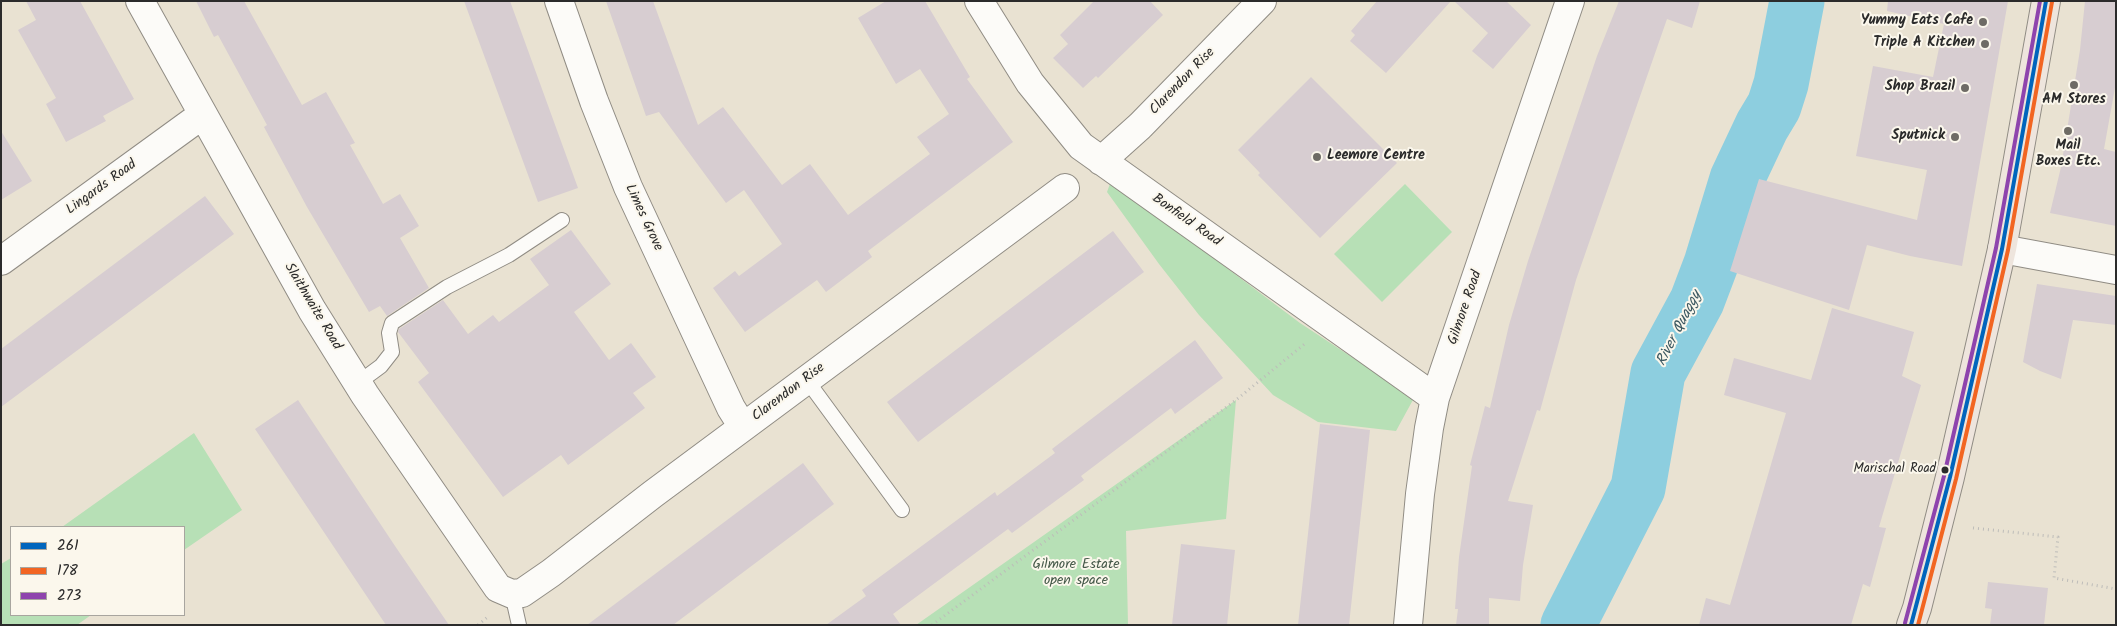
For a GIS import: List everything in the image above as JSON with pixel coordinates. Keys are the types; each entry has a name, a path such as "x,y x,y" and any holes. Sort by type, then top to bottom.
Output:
{"highway":[{"path":"1911,625 1950,477 2002,249 2046,1"}],"street":[{"name":"Slaithwaite Road","path":"140,1 312,310 358,383 498,588 512,594"},
{"name":"Limes Grove","path":"559,1 594,101 628,187 731,408 743,426"},
{"name":"Bonfield Road","path":"980,1 1030,83 1081,146 1435,398"},
{"name":"Clarendon Rise","path":"1101,161 1140,126 1262,1"},
{"name":"Gilmore Road","path":"1408,625 1420,494 1428,428 1435,398 1570,1"},
{"name":"Lingards Road","path":"1,262 202,115"},
{"name":"Clarendon Rise","path":"512,594 522,592 551,574 743,426 1064,188"},
{"path":"2002,249 2116,270"}],"lane":[{"path":"358,383 381,366 392,352 389,332 392,324 447,287 509,255 562,220"},
{"path":"806,379 902,510"},
{"path":"512,594 519,625"}],"path":[{"path":"932,625 1228,406 1330,322"},
{"path":"1973,528 2058,537 2054,578 2116,589"}],"green space":[{"path":"1111,181 1300,323 1414,398 1396,431 1318,422 1273,395 1199,315 1159,264 1107,192"},
{"path":"1405,184 1452,232 1382,302 1334,254"},
{"name":"Gilmore Estate open space","path":"1236,400 1226,519 1126,531 1128,625 916,625"},
{"path":"194,433 242,510 185,549 185,526 63,526"},
{"path":"10,559 10,616 90,616 77,625 1,625 1,564"}],"building":[{"path":"26,1 80,1 134,99 103,116 106,121 66,142 46,104 56,98 18,30 36,20"},
{"path":"196,1 244,1 302,105 326,92 355,143 350,145 383,204 400,194 419,226 400,238 429,288 387,316 380,306 369,312 307,207 264,127 267,125 218,35 214,37"},
{"path":"464,1 510,1 578,188 538,202"},
{"path":"606,1 653,1 698,125 723,107 782,185 810,164 848,215 930,154 917,137 949,114 920,69 896,84 858,18 886,1 925,1 970,77 967,79 1013,142 868,251 872,257 826,292 817,280 745,332 713,288 735,271 739,276 782,244 744,190 726,203 659,112 646,116"},
{"path":"1094,1 1150,1 1163,15 1098,78 1096,76 1083,88 1053,58 1068,44 1060,35"},
{"path":"1377,1 1451,1 1386,73 1350,41 1355,35 1351,31"},
{"path":"1454,1 1506,1 1531,25 1493,69 1472,51 1488,33"},
{"path":"1619,1 1700,1 1692,28 1667,19 1576,280 1540,411 1537,410 1508,501 1533,505 1523,565 1520,601 1489,598 1489,625 1456,625 1458,609 1455,609 1459,557 1472,466 1470,465 1485,406 1490,408 1509,325 1528,261 1597,56"},
{"path":"1888,1 2008,1 1962,266 1867,245 1849,310 1730,271 1759,179 1917,220 1927,170 1856,156 1873,66 1933,77 1944,24 1887,11"},
{"path":"2085,1 2116,1 2116,82 2104,149 2116,152 2116,226 2050,213 2061,167 2080,50"},
{"name":"Leemore Centre","path":"1311,77 1397,163 1320,238 1258,175 1260,173 1238,150"},
{"path":"1,131 32,181 1,200"},
{"path":"205,196 234,234 1,407 1,349"},
{"path":"571,230 611,284 574,312 609,360 631,343 656,377 633,393 645,408 568,465 561,455 503,497 418,382 429,373 398,332 399,329 443,300 468,334 493,315 499,322 549,285 530,259"},
{"path":"1113,231 1144,272 918,442 887,402"},
{"path":"2037,284 2116,296 2116,325 2073,320 2061,379 2023,362"},
{"path":"1832,308 1914,332 1902,376 1921,385 1879,527 1886,528 1870,587 1863,584 1851,625 1699,625 1706,598 1730,605 1786,413 1724,395 1734,358 1811,380"},
{"path":"1195,340 1223,378 1175,414 1171,408 1081,476 1084,480 1012,533 1008,529 893,614 901,625 826,625 866,596 862,590 995,492 997,496 1055,453 1052,449"},
{"path":"298,400 449,625 386,625 255,429"},
{"path":"1320,424 1370,430 1349,625 1298,625"},
{"path":"803,463 834,504 673,625 587,625"},
{"path":"1181,544 1235,550 1227,625 1172,625"},
{"path":"1988,582 2048,588 2044,625 1990,625 1992,609 1985,608"}],"waterway":[{"name":"River Quaggy","path":"1568,625 1638,488 1658,373 1697,301 1711,264 1737,179 1762,126 1774,106 1781,84 1797,1"}],"transit line":[{"name":"273","path":"1905,623 1944,476 1996,248 2040,1"},
{"name":"261","path":"1911,625 1950,477 2002,249 2046,1"},
{"name":"178","path":"1918,625 1956,479 2008,250 2052,2"}],"place":[{"name":"Yummy Eats Cafe","path":"1983,22"},
{"name":"Triple A Kitchen","path":"1985,44"},
{"name":"AM Stores","path":"2074,85"},
{"name":"Shop Brazil","path":"1965,88"},
{"name":"Mail Boxes Etc.","path":"2068,131"},
{"name":"Sputnick","path":"1955,137"},
{"name":"Leemore Centre","path":"1317,157"},
{"name":"Marischal Road","path":"1945,470"}]}
